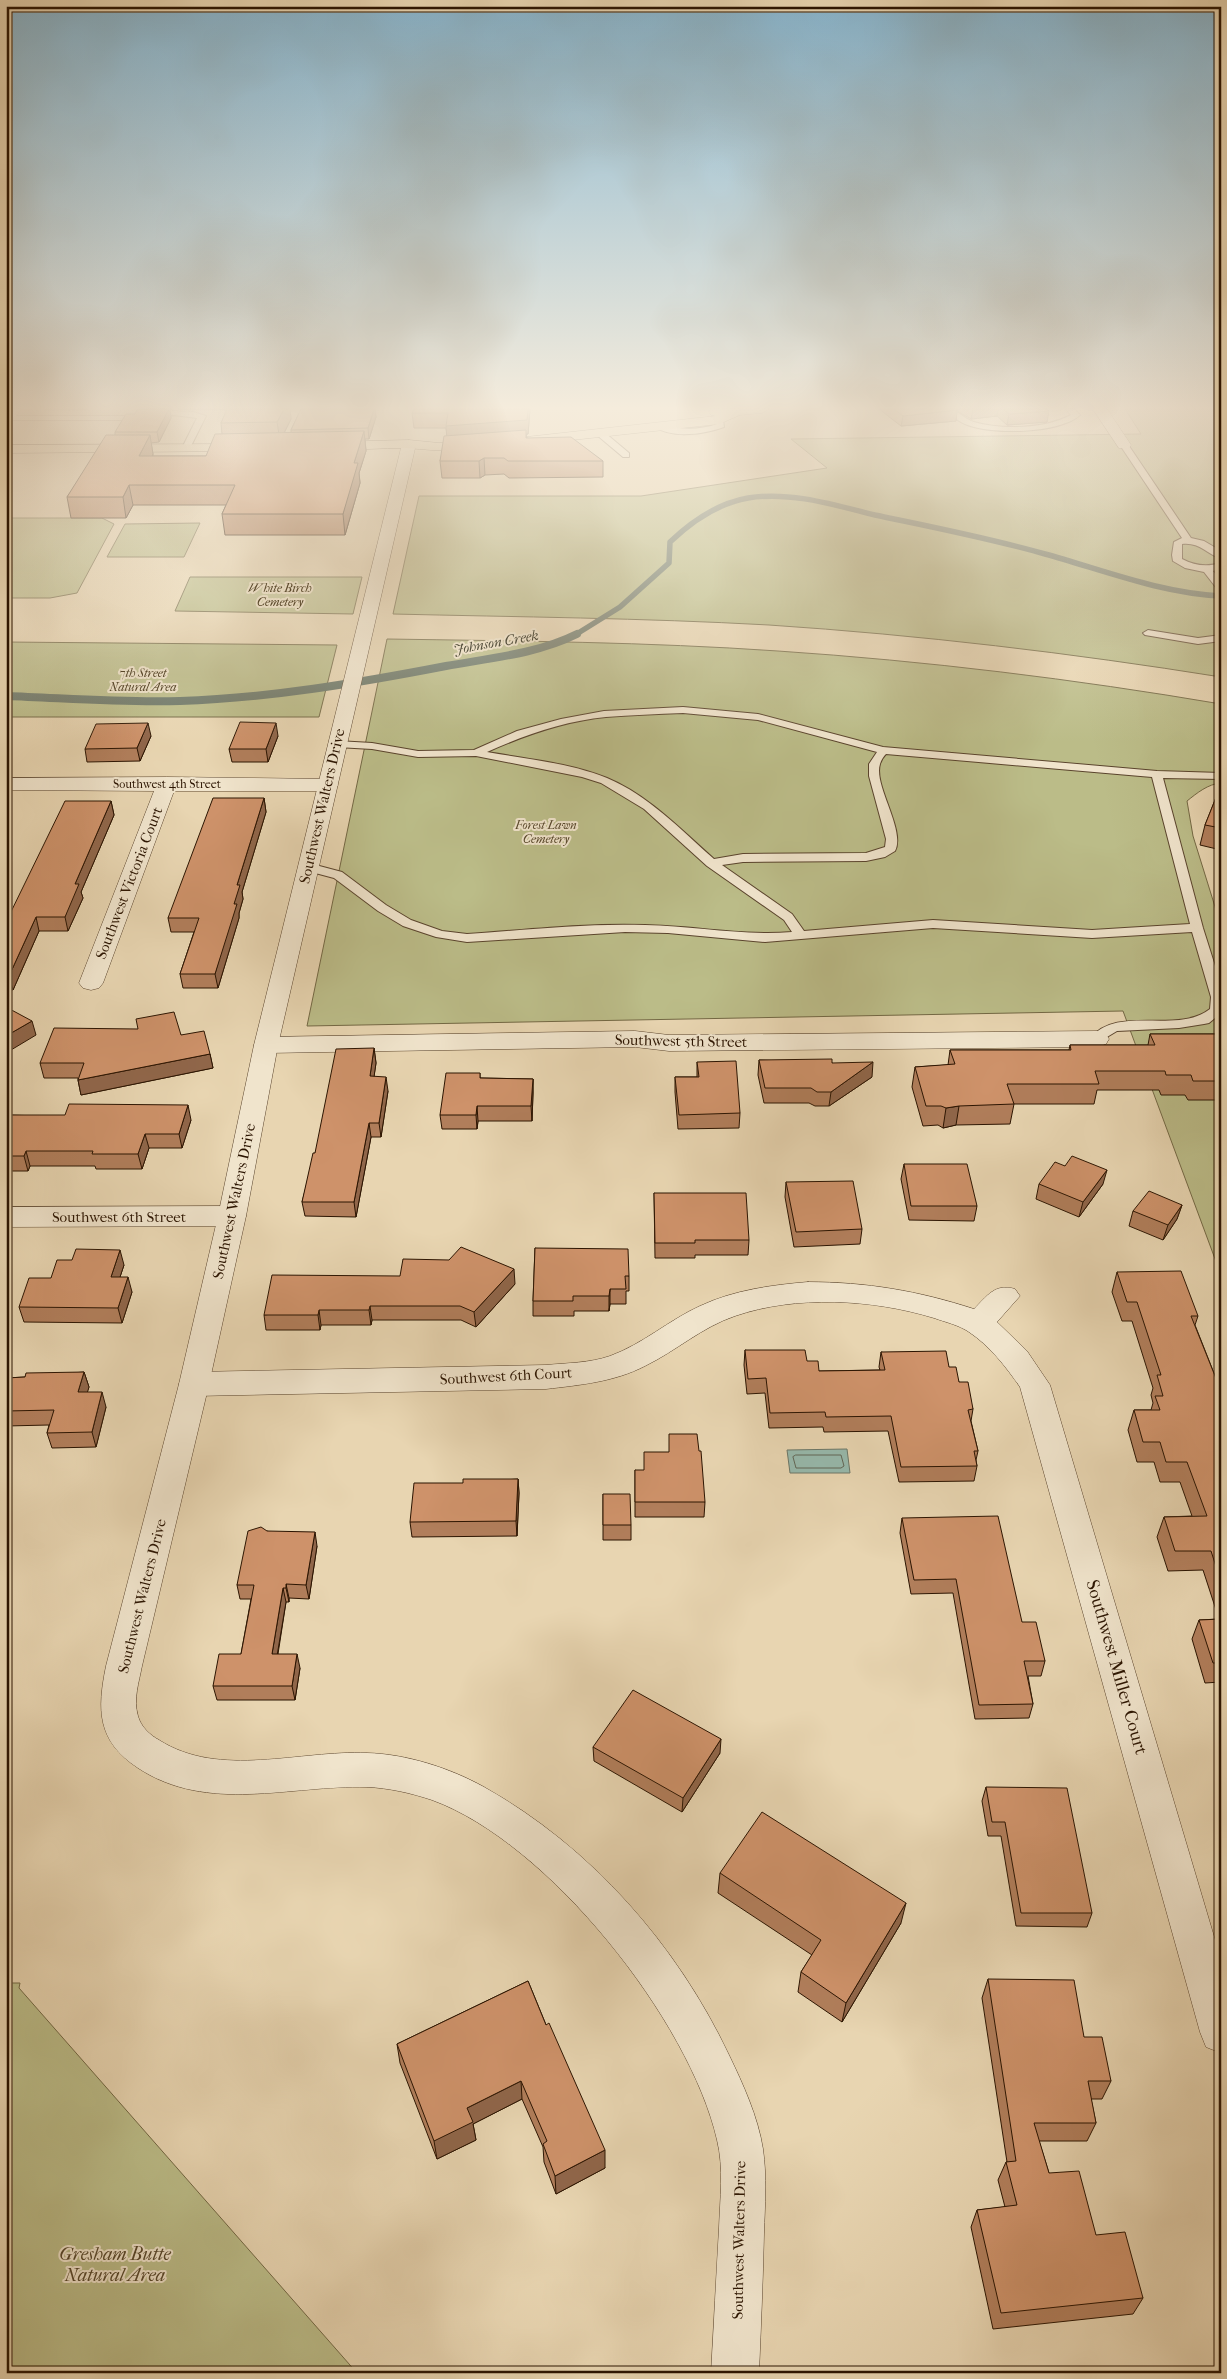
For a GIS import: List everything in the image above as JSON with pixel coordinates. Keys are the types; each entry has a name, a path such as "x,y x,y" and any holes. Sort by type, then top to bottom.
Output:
{"street":[{"name":"Southwest Walters Drive","path":"390,520 266,1045 232,1216 194,1384 119,1692 119,1713 129,1740 150,1758 181,1772 203,1777 232,1778 320,1770 369,1770 406,1776 465,1796 518,1828 556,1860 594,1898 632,1940 678,2003 706,2049 726,2098 739,2140 743,2177 735,2373"},
{"name":"Southwest Victoria Court","path":"91,983 167,783"},
{"name":"Southwest 4th Street","path":"6,784 328,785"},
{"name":"Southwest 5th Street","path":"266,1045 635,1039 669,1044 1097,1039"},
{"name":"Southwest 6th Street","path":"6,1217 232,1216"},
{"name":"Southwest 6th Court","path":"194,1384 546,1377 588,1372 621,1364 722,1309 760,1298 800,1293 885,1295 923,1303 978,1323"},
{"path":"978,1323 1005,1296"},
{"name":"Southwest Miller Court","path":"978,1323 1012,1352 1035,1385 1221,2032"}],"lane":[{"path":"1174,520 1187,540"},
{"path":"1221,556 1200,542 1187,540 1178,542 1176,555 1178,561 1194,568 1207,569 1221,566"},
{"path":"1207,569 1221,588"},
{"path":"1148,633 1198,640 1221,638"},
{"path":"476,753 521,732 561,722 604,714 683,710 758,717 883,750 1157,774 1221,776"},
{"path":"337,744 372,746 418,754 476,753 557,767 605,781 648,807 712,863 788,917 801,935"},
{"path":"712,863 743,858 866,856 880,854 891,849 892,840 874,770 874,764 883,750"},
{"path":"1097,1039 1114,1027 1179,1024 1204,1020 1216,1010 1218,997 1197,928 1157,774"},
{"path":"308,867 338,875 406,923 440,934 467,938 624,928 668,929 765,938 933,924 1092,934 1169,928 1197,928"}],"green space":[{"path":"6,520 106,520 114,524 77,593 50,598 6,598"},
{"path":"414,520 1221,520 1221,677 995,646 826,629 675,621 393,614"},
{"path":"200,523 184,557 107,557 125,524"},
{"name":"White Birch Cemetery","path":"190,577 362,577 353,614 175,611"},
{"name":"Forest Lawn Cemetery","path":"387,639 632,644 834,655 1000,672 1221,704 1221,783 1207,787 1187,801 1193,836 1221,926 1221,1275 1123,1011 307,1026"},
{"name":"7th Street Natural Area","path":"6,642 337,645 319,717 6,717"},
{"name":"Gresham Butte Natural Area","path":"6,1983 20,1983 19,1988 357,2373 6,2373"}],"water":[{"path":"847,1449 850,1473 790,1473 787,1450"}],"building":[{"path":"240,722 276,723 266,749 229,749"},
{"path":"148,723 137,748 85,749 96,724"},
{"path":"1221,785 1221,828 1205,825"},
{"path":"213,798 264,798 237,885 240,885 234,904 237,904 215,974 180,974 199,918 168,918"},
{"path":"65,801 111,801 75,884 79,884 65,917 36,917 9,976 6,976 6,922"},
{"path":"6,1007 32,1021 6,1036"},
{"path":"174,1012 181,1035 204,1031 210,1054 78,1080 84,1063 40,1063 54,1028 138,1029 136,1019"},
{"path":"1150,1034 1221,1034 1221,1081 1193,1081 1191,1075 1166,1075 1165,1071 1095,1071 1099,1084 1007,1084 1014,1104 946,1108 926,1106 915,1067 955,1064 950,1050 1071,1050 1070,1045 1155,1045"},
{"path":"374,1048 370,1076 386,1077 379,1123 369,1123 354,1202 302,1202 313,1153 315,1153 336,1049"},
{"path":"832,1059 832,1063 873,1062 831,1092 817,1092 811,1088 765,1088 759,1060"},
{"path":"736,1061 740,1113 679,1115 675,1077 699,1077 697,1062"},
{"path":"446,1073 480,1073 480,1078 533,1079 531,1106 477,1106 476,1115 440,1115"},
{"path":"69,1104 188,1105 179,1134 145,1134 138,1154 92,1154 93,1151 26,1151 24,1156 6,1156 6,1115 65,1115"},
{"path":"1072,1156 1107,1170 1083,1202 1039,1184 1055,1162 1065,1166"},
{"path":"904,1164 967,1164 977,1206 911,1206"},
{"path":"853,1181 862,1229 796,1232 786,1182"},
{"path":"1149,1191 1182,1205 1168,1225 1133,1211"},
{"path":"654,1193 746,1193 749,1240 695,1240 695,1243 655,1243"},
{"path":"461,1247 514,1269 474,1312 460,1306 370,1306 369,1310 319,1310 318,1315 264,1315 272,1275 400,1276 403,1259 449,1260"},
{"path":"535,1248 628,1249 629,1276 625,1276 626,1289 610,1289 609,1296 573,1296 573,1301 533,1301"},
{"path":"76,1249 120,1250 111,1277 128,1277 118,1308 19,1307 29,1278 51,1278 57,1260 72,1260"},
{"path":"1181,1271 1198,1316 1191,1316 1221,1391 1221,1582 1211,1551 1175,1551 1164,1517 1207,1516 1187,1462 1166,1462 1160,1442 1143,1442 1134,1410 1160,1410 1155,1396 1163,1396 1157,1375 1161,1375 1137,1302 1127,1302 1117,1272"},
{"path":"745,1350 805,1350 807,1361 818,1361 819,1371 885,1370 881,1352 946,1351 949,1367 956,1367 959,1382 968,1382 973,1409 968,1410 978,1451 974,1451 977,1466 901,1467 891,1416 826,1417 825,1412 770,1413 766,1378 748,1379"},
{"path":"84,1372 78,1392 102,1392 92,1432 47,1433 54,1410 6,1411 6,1378 25,1377 26,1373"},
{"path":"669,1434 697,1434 699,1451 701,1451 705,1502 635,1502 635,1470 644,1470 644,1452 669,1452"},
{"path":"463,1479 518,1479 516,1521 410,1522 414,1483 463,1483"},
{"path":"603,1494 630,1494 631,1525 603,1525"},
{"path":"998,1516 1022,1622 1036,1622 1045,1661 1024,1661 1033,1704 979,1705 956,1579 914,1580 902,1518"},
{"path":"261,1527 267,1531 315,1532 306,1585 286,1584 286,1588 283,1588 272,1654 297,1654 292,1686 213,1686 219,1654 241,1654 254,1585 237,1585 248,1531"},
{"path":"1221,1619 1221,1663 1213,1663 1199,1620"},
{"path":"633,1690 721,1739 683,1798 593,1747"},
{"path":"986,1787 1067,1788 1092,1913 1021,1913 1005,1822 992,1822"},
{"path":"762,1812 906,1903 846,2003 801,1972 821,1940 720,1873"},
{"path":"988,1979 1074,1980 1084,2037 1102,2037 1111,2081 1088,2081 1096,2123 1034,2123 1049,2173 1079,2171 1096,2235 1125,2232 1143,2298 1001,2313 977,2210 1017,2205 1006,2162 1016,2161"},
{"path":"528,1981 546,2025 549,2023 605,2150 555,2176 543,2144 547,2141 521,2081 467,2108 473,2122 434,2141 397,2044"}],"waterway":[{"name":"Johnson Creek","path":"575,635 620,607 669,563 670,542 697,520"},
{"name":"Johnson Creek","path":"899,520 1003,543 1154,586 1221,596"},
{"name":"Johnson Creek","path":"6,696 115,701 180,701 247,697 347,684 530,651 575,635"}]}
